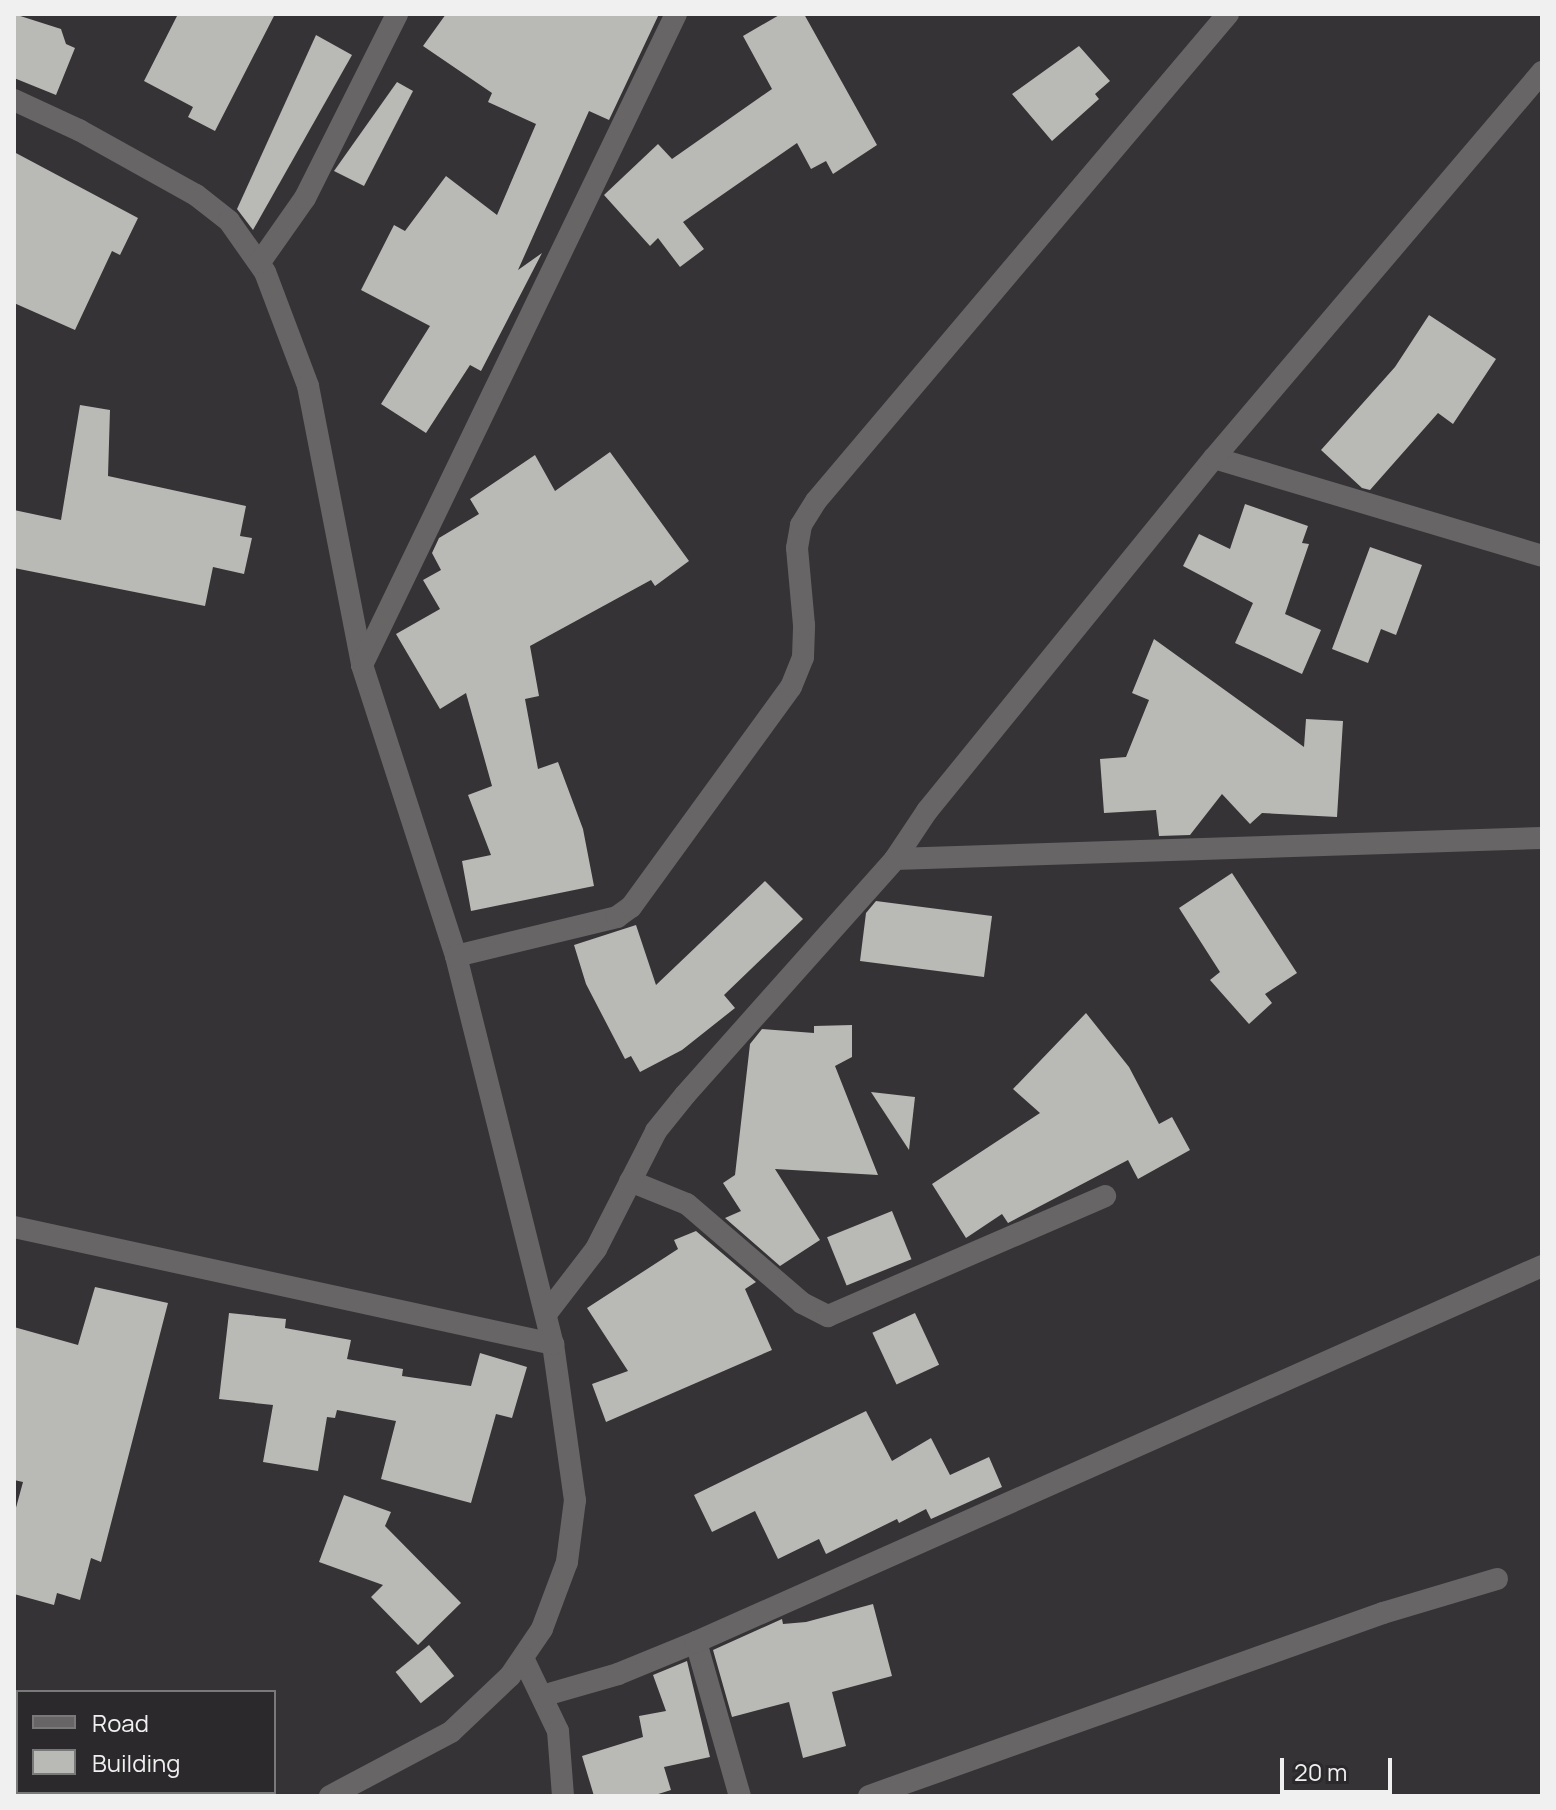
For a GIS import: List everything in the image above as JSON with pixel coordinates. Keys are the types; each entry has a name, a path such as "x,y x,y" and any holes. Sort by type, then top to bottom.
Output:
{"street":[{"path":"260,262 305,198 397,14"},
{"path":"362,665 676,14"},
{"path":"456,956 605,921 631,907 791,687 803,641 797,548 801,525 816,501 1228,14"},
{"path":"546,1314 596,1249 656,1131 895,859 927,811 1214,458 1542,72"},
{"path":"14,100 103,142 196,195 229,221 260,262 308,386 362,665 456,956 553,1344 575,1500 567,1562 542,1629 523,1658 451,1732 330,1796"},
{"path":"1214,458 1542,556"},
{"path":"895,859 1542,838"},
{"path":"630,1181 672,1194 802,1303 828,1316 1105,1196"},
{"path":"14,1227 553,1344"},
{"path":"542,1696 618,1674 696,1642 1542,1266"},
{"path":"869,1796 1383,1613 1497,1579"},
{"path":"696,1642 740,1796"},
{"path":"523,1658 558,1731 563,1796"}],"building":[{"path":"14,14 61,29 66,44 75,48 56,95 14,78"},
{"path":"178,14 275,14 215,131 188,117 193,107 144,81"},
{"path":"446,14 659,14 609,120 589,111 518,270 542,253 481,371 470,365 426,433 381,404 430,326 361,290 394,225 405,231 446,176 497,215 536,124 488,102 492,93 423,46"},
{"path":"781,14 804,14 877,145 833,174 826,161 811,169 797,143 683,222 704,249 680,267 658,238 650,246 604,195 658,144 672,159 772,89 743,36"},
{"path":"316,35 352,55 253,230 237,209"},
{"path":"1079,46 1110,81 1095,94 1099,99 1052,141 1012,94"},
{"path":"397,82 413,91 364,186 334,171"},
{"path":"14,152 138,218 120,255 112,251 75,330 14,303"},
{"path":"1429,315 1496,359 1453,424 1438,413 1370,490 1362,488 1321,450 1395,367"},
{"path":"80,405 110,410 108,476 246,506 240,536 252,538 244,574 213,567 205,606 14,568 14,510 61,520"},
{"path":"610,452 689,561 655,586 651,580 530,646 539,696 525,699 538,769 558,762 583,829 594,886 471,911 462,861 491,855 468,795 492,786 466,693 440,709 396,634 440,609 423,580 441,570 432,553 439,538 479,514 470,499 535,455 555,491"},
{"path":"1245,504 1308,526 1302,543 1309,544 1285,614 1321,630 1302,674 1235,643 1253,603 1183,566 1199,534 1230,549"},
{"path":"1370,547 1422,565 1396,635 1381,629 1368,663 1332,649"},
{"path":"1154,639 1304,747 1306,719 1343,721 1337,817 1262,813 1250,824 1222,794 1190,835 1159,836 1156,810 1104,813 1100,759 1126,757 1149,700 1132,693"},
{"path":"1232,873 1297,973 1265,994 1272,1003 1249,1024 1210,980 1220,972 1179,908"},
{"path":"765,881 803,919 724,995 735,1008 682,1050 640,1072 631,1056 625,1059 586,984 574,945 636,925 656,985"},
{"path":"876,901 992,916 984,977 860,961 866,913"},
{"path":"1086,1013 1129,1067 1159,1124 1172,1117 1190,1150 1138,1179 1128,1160 1008,1223 1002,1214 966,1238 932,1184 1040,1113 1013,1089"},
{"path":"852,1025 852,1057 835,1066 878,1175 775,1169 820,1240 780,1266 725,1218 741,1211 723,1183 735,1175 750,1044 762,1029 814,1033 814,1026"},
{"path":"871,1092 915,1097 909,1150"},
{"path":"892,1211 911,1259 847,1285 827,1237"},
{"path":"696,1231 756,1282 745,1289 772,1350 606,1422 592,1384 628,1371 587,1308 678,1249 674,1240"},
{"path":"95,1287 168,1303 101,1562 91,1558 80,1600 57,1593 54,1605 14,1594 14,1515 23,1482 14,1480 14,1327 78,1345"},
{"path":"229,1313 286,1319 285,1328 351,1340 347,1359 403,1369 402,1376 471,1386 480,1353 527,1367 512,1418 496,1414 471,1503 381,1479 396,1421 337,1410 335,1418 327,1417 318,1471 263,1462 273,1405 219,1399"},
{"path":"915,1313 939,1365 896,1385 872,1333"},
{"path":"866,1411 892,1461 931,1438 950,1475 989,1457 1002,1487 931,1519 926,1509 899,1523 897,1519 826,1554 819,1539 778,1559 755,1511 712,1532 694,1495"},
{"path":"344,1495 391,1512 385,1526 461,1603 418,1645 371,1597 383,1585 319,1562"},
{"path":"873,1604 892,1676 832,1692 846,1746 803,1758 789,1702 732,1717 713,1650 782,1619 783,1624 806,1622"},
{"path":"429,1645 454,1676 421,1703 396,1672"},
{"path":"687,1661 710,1757 664,1767 671,1790 652,1796 594,1796 582,1756 643,1737 639,1716 666,1711 653,1675"}]}
